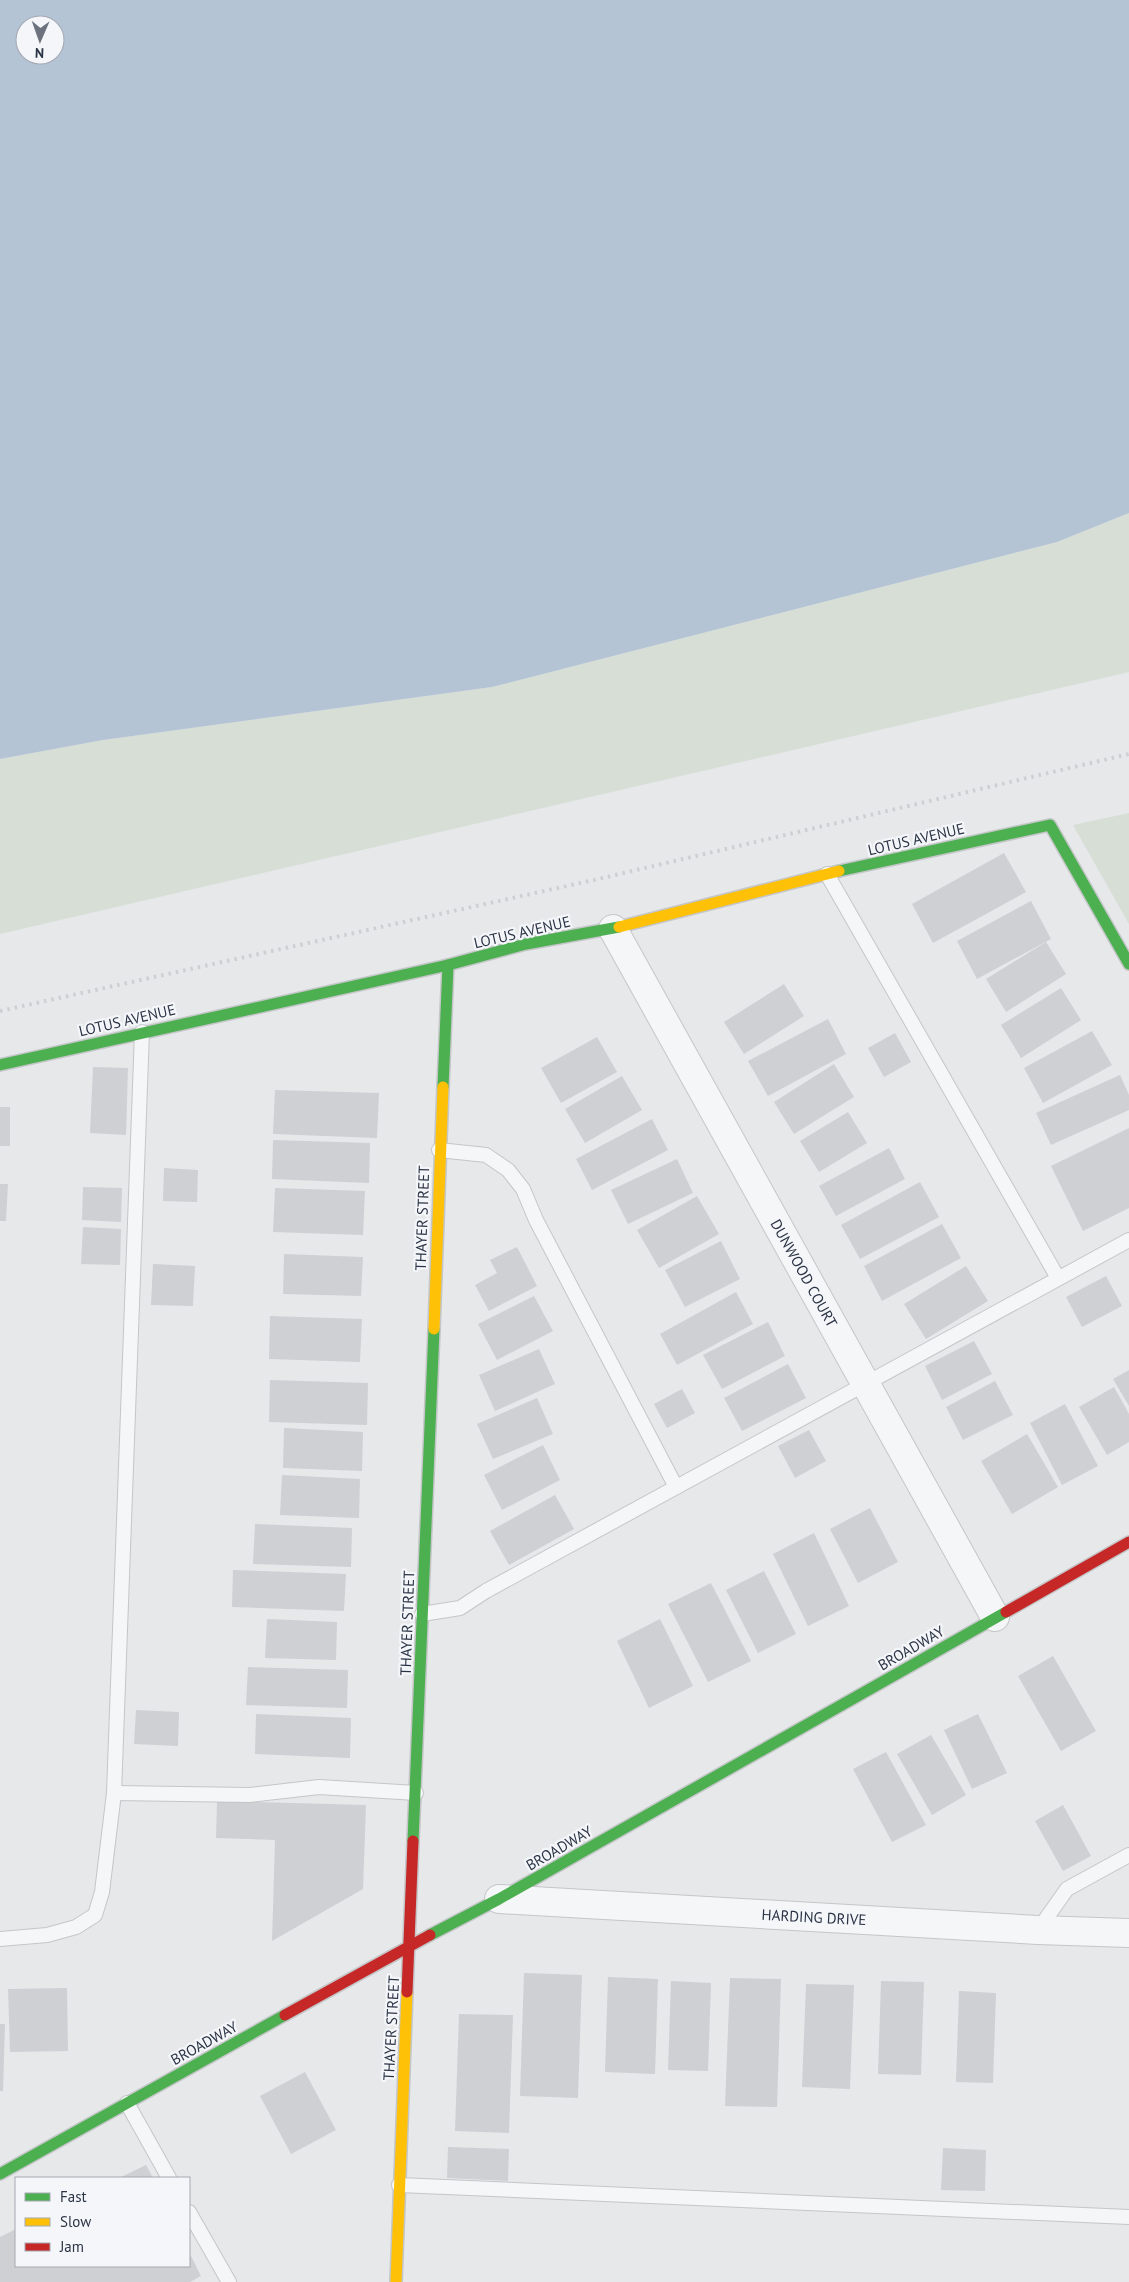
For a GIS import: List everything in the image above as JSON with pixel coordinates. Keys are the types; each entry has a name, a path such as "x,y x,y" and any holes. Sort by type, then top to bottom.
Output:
{"street":[{"name":"LOTUS AVENUE","path":"0,1065 448,965 526,944 613,929 826,874 1050,824 1129,964"},
{"name":"DUNWOOD COURT","path":"613,929 995,1617"},
{"name":"THAYER STREET","path":"396,2282 439,1150 448,965"},
{"name":"BROADWAY","path":"0,2174 500,1898 1129,1542"},
{"name":"HARDING DRIVE","path":"500,1898 1129,1934"}],"lane":[{"path":"826,874 1058,1278"},
{"path":"0,1939 47,1934 76,1927 95,1915 102,1892 114,1793 142,1032"},
{"path":"439,1150 486,1155 508,1170 523,1189 536,1220 676,1487"},
{"path":"422,1614 460,1608 486,1591 1129,1240"},
{"path":"114,1793 249,1796 319,1787 416,1793"},
{"path":"1038,1930 1067,1889 1129,1854"},
{"path":"127,2103 169,2177"},
{"path":"399,2185 1129,2217"},
{"path":"190,2214 229,2282"}],"shaded area":[{"path":"1129,513 1129,672 0,934 0,759 103,740 492,687 1057,542"},
{"path":"1129,813 1129,924 1073,825"}],"water":[{"path":"0,0 1129,0 1129,513 1057,542 492,687 103,740 0,759"}],"building":[{"path":"1004,853 1026,892 933,943 912,904"},
{"path":"1031,901 1051,939 977,979 957,941"},
{"path":"1046,942 1066,974 1006,1012 986,979"},
{"path":"784,984 804,1016 744,1054 724,1022"},
{"path":"1061,988 1081,1020 1021,1058 1001,1025"},
{"path":"828,1019 846,1054 768,1096 748,1061"},
{"path":"1092,1031 1112,1065 1043,1103 1024,1068"},
{"path":"895,1033 911,1062 884,1077 868,1048"},
{"path":"597,1037 617,1072 561,1103 541,1068"},
{"path":"834,1064 854,1097 794,1134 774,1102"},
{"path":"93,1067 128,1068 126,1135 90,1133"},
{"path":"1120,1075 1129,1095 1129,1110 1051,1145 1036,1113"},
{"path":"622,1076 642,1110 585,1143 565,1109"},
{"path":"275,1090 379,1093 377,1138 273,1134"},
{"path":"0,1107 10,1107 10,1146 0,1146"},
{"path":"848,1112 867,1143 819,1172 800,1141"},
{"path":"652,1119 668,1150 592,1190 576,1159"},
{"path":"1129,1128 1129,1208 1083,1231 1051,1166"},
{"path":"273,1140 370,1143 369,1183 272,1179"},
{"path":"889,1148 905,1179 836,1216 819,1186"},
{"path":"677,1159 693,1193 628,1224 611,1190"},
{"path":"164,1168 198,1170 197,1202 163,1201"},
{"path":"920,1182 939,1217 860,1259 841,1225"},
{"path":"0,1184 8,1184 6,1221 0,1221"},
{"path":"83,1187 122,1188 121,1222 82,1220"},
{"path":"275,1188 365,1191 363,1235 273,1232"},
{"path":"697,1196 719,1234 659,1268 637,1230"},
{"path":"942,1224 961,1258 882,1301 864,1266"},
{"path":"83,1227 121,1229 120,1265 81,1264"},
{"path":"721,1241 740,1279 685,1307 665,1270"},
{"path":"517,1247 537,1286 489,1311 475,1285 497,1273 490,1260"},
{"path":"284,1254 363,1257 361,1296 283,1294"},
{"path":"153,1264 195,1266 193,1306 151,1305"},
{"path":"966,1266 988,1301 926,1339 904,1304"},
{"path":"1106,1276 1122,1306 1082,1327 1066,1297"},
{"path":"736,1292 753,1324 677,1365 660,1334"},
{"path":"534,1296 553,1331 497,1360 478,1324"},
{"path":"270,1316 362,1319 360,1362 269,1359"},
{"path":"768,1322 785,1356 722,1389 703,1355"},
{"path":"974,1341 992,1374 942,1400 925,1366"},
{"path":"539,1349 555,1384 495,1411 479,1375"},
{"path":"788,1364 806,1398 742,1431 724,1398"},
{"path":"1129,1370 1129,1406 1113,1379"},
{"path":"270,1380 368,1383 367,1425 269,1422"},
{"path":"995,1381 1013,1415 963,1440 946,1407"},
{"path":"1114,1387 1129,1414 1129,1442 1107,1455 1079,1407"},
{"path":"682,1389 695,1413 667,1428 654,1404"},
{"path":"537,1398 553,1434 493,1459 477,1424"},
{"path":"1065,1404 1098,1466 1062,1485 1030,1423"},
{"path":"284,1428 363,1432 362,1471 283,1468"},
{"path":"809,1430 826,1461 795,1478 778,1446"},
{"path":"1027,1434 1058,1487 1012,1514 981,1461"},
{"path":"543,1445 560,1480 502,1510 484,1475"},
{"path":"282,1475 360,1479 359,1518 280,1515"},
{"path":"555,1495 574,1529 509,1565 490,1531"},
{"path":"870,1508 898,1562 858,1583 830,1529"},
{"path":"255,1524 352,1528 351,1567 253,1564"},
{"path":"814,1533 849,1606 808,1626 773,1554"},
{"path":"233,1570 346,1574 344,1611 232,1607"},
{"path":"764,1571 796,1634 758,1653 726,1590"},
{"path":"711,1583 751,1661 708,1682 668,1604"},
{"path":"267,1619 337,1622 336,1660 265,1658"},
{"path":"660,1619 693,1686 649,1708 617,1641"},
{"path":"1053,1656 1096,1731 1061,1751 1018,1676"},
{"path":"248,1667 348,1670 347,1708 246,1705"},
{"path":"136,1710 179,1712 178,1746 134,1744"},
{"path":"256,1714 351,1718 350,1758 255,1754"},
{"path":"978,1714 1007,1773 972,1789 944,1730"},
{"path":"931,1735 966,1795 932,1815 897,1754"},
{"path":"886,1752 926,1825 892,1842 853,1769"},
{"path":"217,1801 366,1805 363,1889 272,1941 275,1840 216,1838"},
{"path":"1063,1805 1091,1856 1063,1871 1035,1821"},
{"path":"524,1973 582,1975 578,2098 520,2096"},
{"path":"608,1977 658,1979 655,2074 605,2072"},
{"path":"730,1978 781,1979 777,2107 725,2106"},
{"path":"671,1981 711,1983 708,2071 668,2070"},
{"path":"881,1981 924,1982 921,2075 878,2074"},
{"path":"806,1984 854,1985 850,2089 802,2087"},
{"path":"67,1988 68,2051 10,2052 8,1989"},
{"path":"959,1991 996,1993 993,2083 956,2082"},
{"path":"459,2014 513,2015 509,2133 455,2131"},
{"path":"0,2024 5,2024 3,2091 0,2091"},
{"path":"305,2072 336,2130 291,2154 260,2096"},
{"path":"448,2147 509,2149 508,2181 447,2178"},
{"path":"943,2148 986,2150 985,2191 941,2190"},
{"path":"146,2165 152,2177 121,2177"},
{"path":"15,2230 15,2267 190,2267 190,2254 201,2276 190,2282 0,2282 0,2237"}],"railway":[{"path":"0,1011 594,880 1129,754"}],"traffic: fast":[{"path":"839,871 1050,825 1129,964"},
{"path":"0,1065 448,965 526,944 619,927"},
{"path":"443,1087 448,965"},
{"path":"413,1841 434,1329"},
{"path":"430,1935 499,1899 1006,1612"},
{"path":"0,2174 285,2015"}],"traffic: slow":[{"path":"619,927 839,871"},
{"path":"434,1329 443,1087"},
{"path":"396,2282 407,1992"}],"traffic: jam":[{"path":"1006,1612 1129,1542"},
{"path":"407,1992 413,1841"},
{"path":"285,2015 430,1935"}]}
